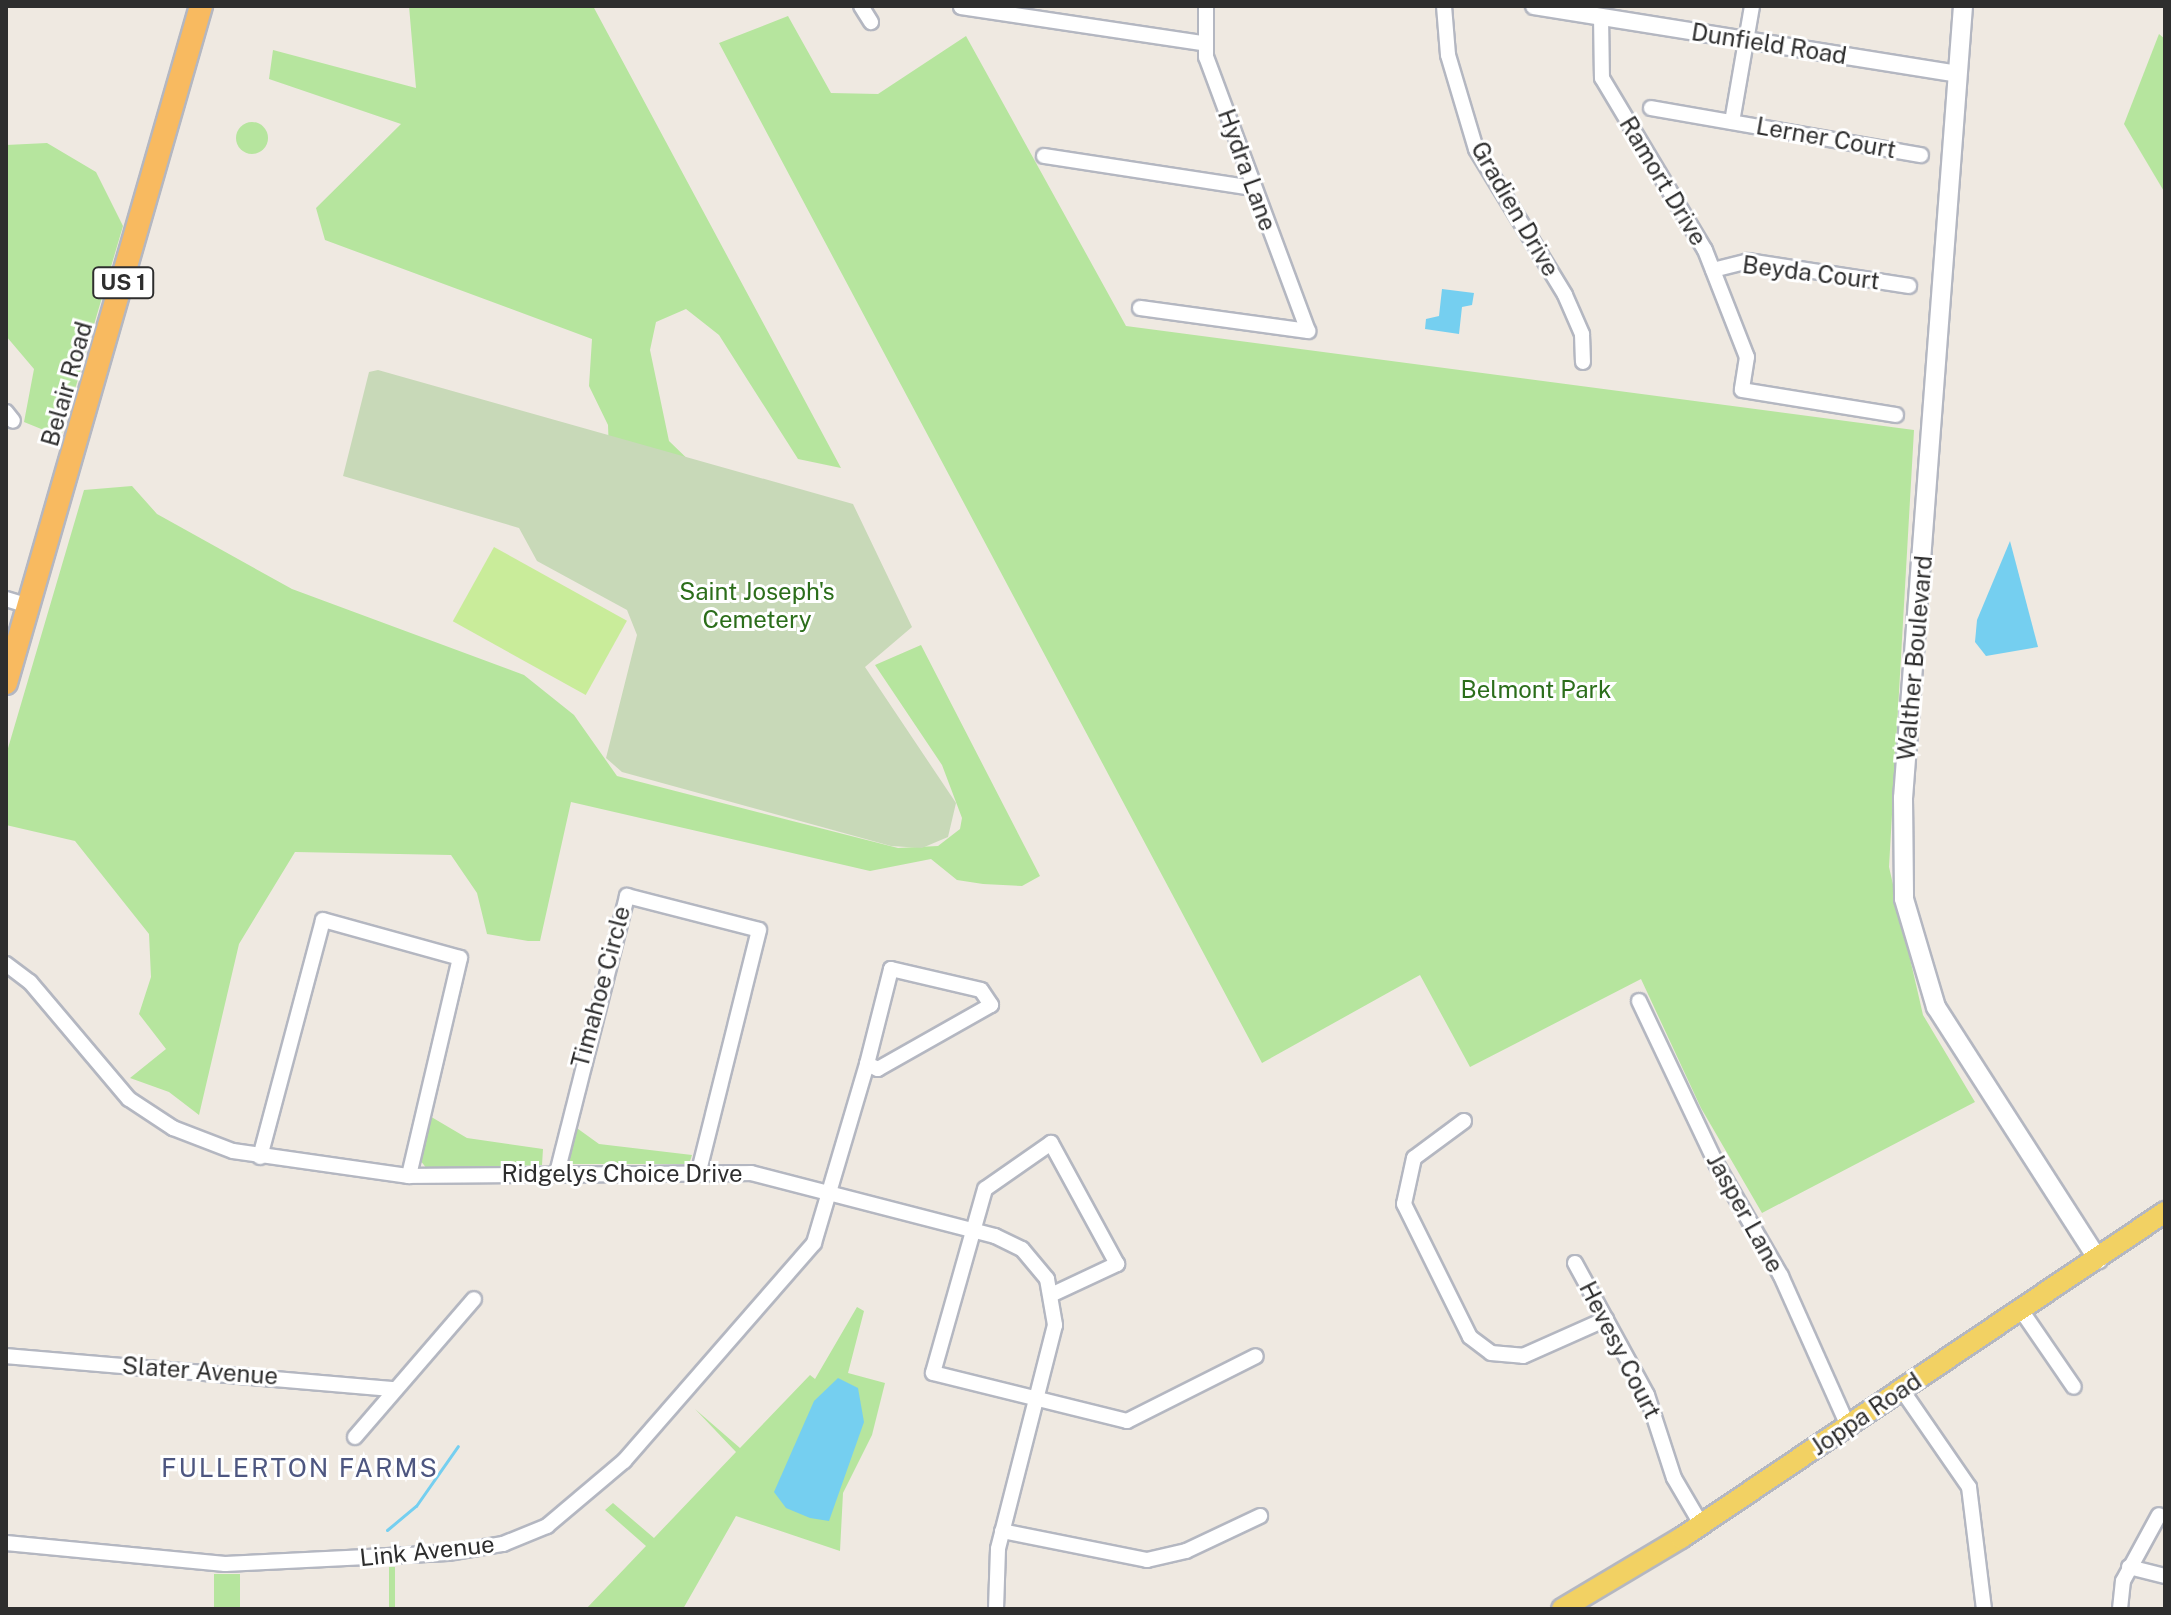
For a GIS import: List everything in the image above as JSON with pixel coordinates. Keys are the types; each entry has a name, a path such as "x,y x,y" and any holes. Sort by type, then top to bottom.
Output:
{"highway":[{"name":"Belair Road","path":"6,683 20,615 201,6"}],"main road":[{"name":"Walther Boulevard","path":"1963,6 1903,798 1904,899 1936,1007 2098,1259"},
{"name":"Joppa Road","path":"1562,1609 1701,1524 2165,1212"}],"street":[{"path":"861,6 871,22"},
{"name":"Hydra Lane","path":"1140,308 1308,331 1253,188 1203,43 1206,6"},
{"name":"Gradien Drive","path":"1444,6 1448,55 1476,149 1565,295 1582,334 1583,362"},
{"name":"Dunfield Road","path":"1534,6 1958,74"},
{"name":"Lerner Court","path":"1732,122 1752,6"},
{"path":"961,7 1203,43"},
{"name":"Ramort Drive","path":"1601,16 1602,78 1713,270 1747,357 1742,390 1896,415"},
{"name":"Lerner Court","path":"1651,108 1921,155"},
{"path":"1044,156 1253,188"},
{"name":"Beyda Court","path":"1713,270 1748,261 1909,286"},
{"path":"6,599 20,615"},
{"name":"Timahoe Circle","path":"557,1173 627,896 759,930 699,1170"},
{"path":"260,1157 323,920 460,958 409,1176"},
{"name":"Ridgelys Choice Drive","path":"6,964 30,982 129,1099 189,1136 260,1157 409,1176 699,1170 774,1177 971,1229 1030,1255 1053,1294"},
{"name":"Link Avenue","path":"6,1543 225,1564 448,1553 514,1541 567,1514 624,1461 814,1243 833,1194 891,969 981,990 990,999 984,1016 889,1066 867,1064"},
{"name":"Jasper Lane","path":"1639,1001 1717,1165 1781,1276 1848,1426"},
{"path":"1464,1121 1414,1158 1404,1204 1470,1337 1491,1353 1523,1356 1606,1319"},
{"path":"996,1609 1002,1531 1036,1402 1055,1325 1053,1294 1117,1264 1051,1143 993,1179 971,1229 933,1373 1036,1402 1127,1421 1256,1356"},
{"name":"Hevesy Court","path":"1575,1263 1606,1319 1701,1524"},
{"path":"355,1437 474,1299"},
{"path":"2021,1310 2074,1387"},
{"name":"Slater Avenue","path":"6,1356 394,1389"},
{"path":"1902,1390 1969,1487 1984,1609"},
{"path":"2120,1609 2129,1567 2159,1515"},
{"path":"1002,1531 1147,1560 1194,1548 1260,1516"},
{"path":"2129,1567 2165,1576"}],"green space":[{"path":"409,6 593,6 841,468 798,459 719,335 686,309 656,322 650,350 669,441 699,470 609,452 608,425 589,386 592,339 325,240 316,208 401,124 269,79 273,50 416,88"},
{"name":"Belmont Park","path":"788,16 831,93 878,94 966,36 1126,326 1914,430 1889,867 1923,1015 1975,1102 1762,1213 1701,1108 1641,979 1470,1067 1420,975 1262,1063 719,43"},
{"path":"2159,34 2165,39 2165,193 2124,124"},
{"path":"252,122 263,127 268,138 263,149 252,154 241,149 236,138 241,127"},
{"path":"47,143 96,172 123,226 61,437 24,422 34,369 6,336 6,145"},
{"name":"Saint Joseph's Cemetery","path":"378,370 853,504 912,627 865,667 956,803 948,837 922,848 891,846 622,772 606,758 637,635 627,610 537,561 519,528 343,476 369,372"},
{"path":"132,486 157,514 292,589 524,675 574,715 617,776 898,848 938,846 960,829 962,818 942,765 875,665 921,645 1040,876 1022,886 957,880 931,859 870,871 571,802 540,941 528,941 487,934 477,893 451,855 295,852 239,944 199,1115 169,1092 130,1078 166,1049 139,1014 151,977 149,934 75,841 6,825 6,755 84,490"},
{"path":"494,547 627,621 586,695 453,621"},
{"path":"428,1115 467,1138 543,1149 542,1165 427,1169 420,1160"},
{"path":"574,1126 599,1144 692,1155 689,1164 569,1164"},
{"path":"857,1307 864,1311 848,1373 885,1383 872,1435 843,1493 840,1551 736,1516 683,1609 586,1609 646,1546 605,1510 613,1503 654,1538 736,1452 695,1409 740,1448 810,1375 815,1379"},
{"path":"389,1567 395,1567 395,1609 389,1609"},
{"path":"214,1574 240,1574 240,1609 214,1609"}],"water":[{"path":"1442,289 1474,293 1472,305 1462,307 1459,334 1425,329 1426,319 1439,316"},
{"path":"2010,541 2038,647 1986,656 1975,642 1977,620"},
{"path":"838,1378 858,1388 864,1422 829,1521 810,1518 786,1508 774,1492 814,1401"}],"waterway":[{"path":"387,1530 416,1506 458,1446"}],"district":[{"name":"FULLERTON FARMS","path":"300,1468"}]}
